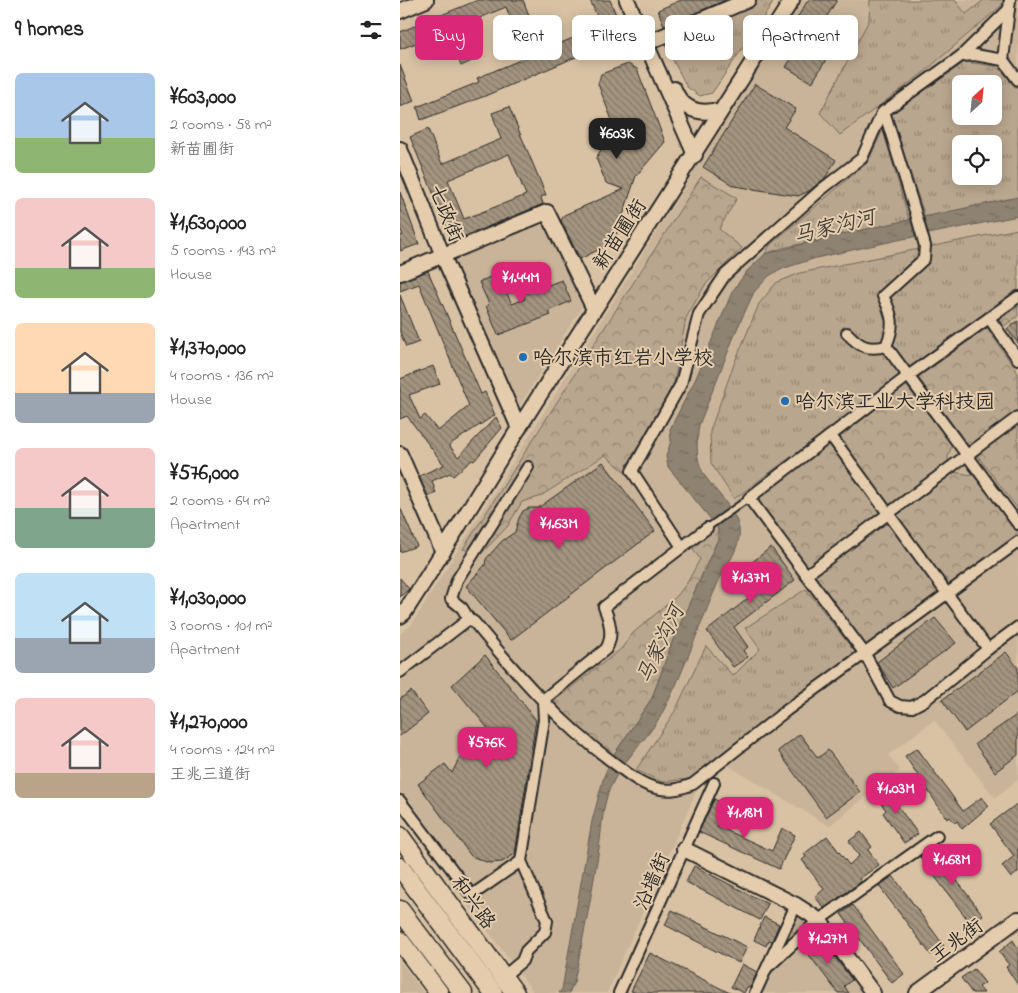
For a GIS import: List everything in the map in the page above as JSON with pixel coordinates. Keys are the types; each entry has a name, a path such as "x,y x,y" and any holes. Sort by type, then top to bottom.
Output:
{"highway":[{"name":"和兴路","path":"400,836 515,993"},
{"name":"和兴路","path":"400,867 493,993"},
{"path":"400,910 463,993"},
{"path":"400,932 404,947 435,992"}],"main road":[{"path":"400,11 426,0"},
{"path":"627,0 693,150"},
{"path":"637,0 643,15"},
{"path":"655,40 748,0"},
{"name":"新苗圃街","path":"693,150 712,111 783,3"},
{"name":"新苗圃街","path":"400,616 593,306 693,150 783,3"},
{"path":"655,42 676,94 684,105 696,112 712,111"},
{"name":"七政街","path":"400,149 443,256 518,426"},
{"path":"400,273 547,212 593,306"},
{"path":"400,454 442,549"},
{"name":"新苗圃街","path":"400,608 442,549"},
{"path":"684,849 796,905 819,920 873,993"},
{"name":"王兆街","path":"917,993 1018,919"}],"street":[{"path":"682,546 632,471 681,384 699,314 725,275 822,189 862,158 884,111 961,56 1011,12"},
{"path":"1003,60 1011,12"},
{"path":"961,56 975,55 1003,60 1018,80"},
{"path":"884,111 924,246 924,259 883,296 892,317 893,327 886,346"},
{"path":"1018,297 908,376 749,498 865,654 890,701 900,706 912,707 925,700 1018,627"},
{"path":"988,318 1018,359"},
{"path":"847,333 864,348 886,346"},
{"path":"886,346 1018,524"},
{"path":"806,575 1018,417"},
{"path":"831,436 988,649"},
{"path":"528,467 457,580 451,599 462,608 469,620 474,622 562,722 633,777 657,788 675,791 693,784 787,710 1018,542"},
{"path":"543,700 606,649 610,642 611,632 604,607 707,528"},
{"path":"400,672 469,620"},
{"path":"503,977 522,961 526,951 545,932 547,921 522,861 544,720 543,700"},
{"name":"沿墙街","path":"619,993 714,783"},
{"path":"400,801 470,893 475,893 522,861"},
{"path":"770,965 819,920 937,836"},
{"path":"755,993 770,965 796,905"}],"lane":[{"path":"707,528 749,498"}],"shaded area":[{"name":"哈尔滨工业大学科技园","path":"801,0 1018,0 1018,780 995,798 934,720 888,755 900,770 829,826 712,756 607,993 534,993 400,813 400,634 411,625 764,60 858,60 858,15 792,15"},
{"name":"哈尔滨市红岩小学校","path":"544,221 582,307 518,408 453,259"},
{"path":"818,929 866,993 762,993 774,968"},
{"path":"400,961 424,993 400,993"}],"green space":[{"path":"758,0 772,0 773,3 765,15 743,15 743,47 712,93 700,96 687,87 673,60 733,60 733,15 723,15"},
{"path":"870,0 955,0 966,14 984,0 1003,0 1002,5 923,73 840,135 820,113 848,60 858,60 858,41 869,20"},
{"path":"965,62 995,66 1004,73 1018,90 1018,198 925,217 891,114"},
{"path":"883,129 909,220 782,248 765,254 770,245 868,162"},
{"path":"701,177 737,198 719,229 742,248 705,285 686,318 674,383 624,471 605,455 539,497 522,502 507,527 480,555 463,549"},
{"path":"1018,229 1018,290 734,499 711,463 710,431 734,364 759,304 776,283 800,273"},
{"path":"1018,306 1018,316 1004,326 999,320"},
{"path":"987,328 1018,373 1018,410 969,447 918,377"},
{"path":"906,385 952,445 948,456 948,465 888,510 838,439"},
{"path":"1018,424 1018,509 977,455"},
{"path":"830,441 883,514 808,570 755,500"},
{"path":"952,472 973,475 1018,530 1018,538 947,589 893,516"},
{"path":"887,519 940,593 866,649 812,575"},
{"path":"716,525 718,528 718,539 673,640 652,698 613,756 574,726 554,701 621,649 633,633 677,596 687,583 700,559 693,549"},
{"path":"806,589 855,652 689,779 662,782 636,770 675,711 706,646 733,676 760,649 745,628"},
{"path":"797,909 819,920 778,953"}],"water":[{"path":"1018,197 1018,216 816,258 779,270 769,276 754,292 737,329 699,425 697,449 703,473 737,520 739,529 738,543 717,585 683,669 660,717 621,769 610,788 603,813 593,887 574,982 569,993 559,993 562,989 592,821 604,776 613,756 652,698 673,640 718,539 718,528 668,467 666,456 671,441 670,429 696,378 732,292 747,271 765,254 833,236"}],"building":[{"path":"478,0 523,0 529,15 509,15 506,7 483,17 483,15 441,15"},
{"path":"590,0 610,0 616,15 596,15"},
{"path":"681,0 726,0 690,15 665,15 664,26 658,10"},
{"path":"808,0 837,0 828,15 799,15"},
{"path":"415,26 415,44 400,49 400,32"},
{"path":"572,38 572,59 485,96 421,120 417,107 479,82 477,78 520,60 562,60 562,43"},
{"path":"459,60 474,60 461,66"},
{"path":"790,60 826,60 812,83 786,67"},
{"path":"628,64 637,69 665,142 636,176 614,242 580,259 561,221 564,215 624,189 606,183 596,158 602,148 620,141 598,84 601,74"},
{"path":"400,65 414,101 400,107"},
{"path":"755,84 796,109 784,127 836,160 825,178 809,191 798,196 734,186 703,167"},
{"path":"509,107 546,195 541,197 543,204 453,241 410,137 428,129 442,164 501,139 492,113","holes":["509,154 526,195 464,219 448,180"]},
{"path":"400,192 419,244 400,251 400,236 403,235 400,228"},
{"path":"428,271 481,394 485,392 495,415 449,445 458,457 496,417 502,428 474,461 472,460 453,476 450,473 432,481 436,493 428,497 419,476 444,465 407,416 400,419 400,379 433,366 440,384 409,395 420,419 425,415 438,431 469,406 419,284 400,291 400,282"},
{"path":"497,274 512,304 525,299 522,294 562,280 571,301 548,311 551,315 498,335 486,306 489,304 479,282"},
{"path":"400,295 419,342 406,347 400,332"},
{"path":"1018,321 1018,343 1007,329"},
{"path":"603,462 655,531 511,640 466,586 485,565 486,559 502,541 515,532 523,511 529,508 538,508"},
{"path":"400,507 417,546 400,552"},
{"path":"771,547 795,580 734,627 748,647 743,651 748,657 733,667 707,631 761,588 746,567"},
{"path":"400,578 409,589 400,597"},
{"path":"935,618 956,643 893,688 877,662"},
{"path":"1006,652 1018,668 1018,691 965,732 942,700"},
{"path":"485,655 536,720 515,854 502,862 489,863 471,856 418,784 445,764 452,773 464,749 490,731 452,685"},
{"path":"411,691 428,714 400,736 400,699"},
{"path":"1018,714 1018,755 995,772 975,744"},
{"path":"800,734 818,758 828,750 860,792 826,817 778,751"},
{"path":"917,748 963,811 982,797 989,806 962,829 957,821 955,823 950,817 947,819 905,756"},
{"path":"888,786 901,802 897,805 918,834 904,843 883,813 886,810 875,796"},
{"path":"714,799 726,805 717,826 772,851 782,828 795,835 779,869 699,832"},
{"path":"1018,803 1018,872 1011,878 1002,866 1014,856 990,824"},
{"path":"861,832 872,847 868,850 879,865 859,879 861,882 824,908 815,897 824,889 802,860 806,857 804,854 827,836 849,865 859,856 849,841"},
{"path":"932,848 983,915 971,924 920,857"},
{"path":"694,866 768,904 760,920 686,882"},
{"path":"893,876 944,946 931,955 879,886"},
{"path":"853,905 904,974 892,983 841,914"},
{"path":"672,910 747,947 739,963 665,925"},
{"path":"764,917 779,924 772,941 769,940 766,946 754,940"},
{"path":"819,936 852,980 844,986 849,993 838,993 803,947"},
{"path":"1013,940 1018,948 1018,985 1006,967 1009,965 999,952"},
{"path":"650,953 730,993 636,993 631,991"},
{"path":"742,964 757,972 750,988 747,987 744,993 731,987"},
{"path":"974,969 985,983 979,987 984,993 972,993 961,978"}],"place":[{"name":"哈尔滨市红岩小学校","path":"523,357"},
{"name":"哈尔滨工业大学科技园","path":"785,401"}],"water label":[{"name":"马家沟河","path":"834,226"},
{"name":"马家沟河","path":"660,644"}]}
